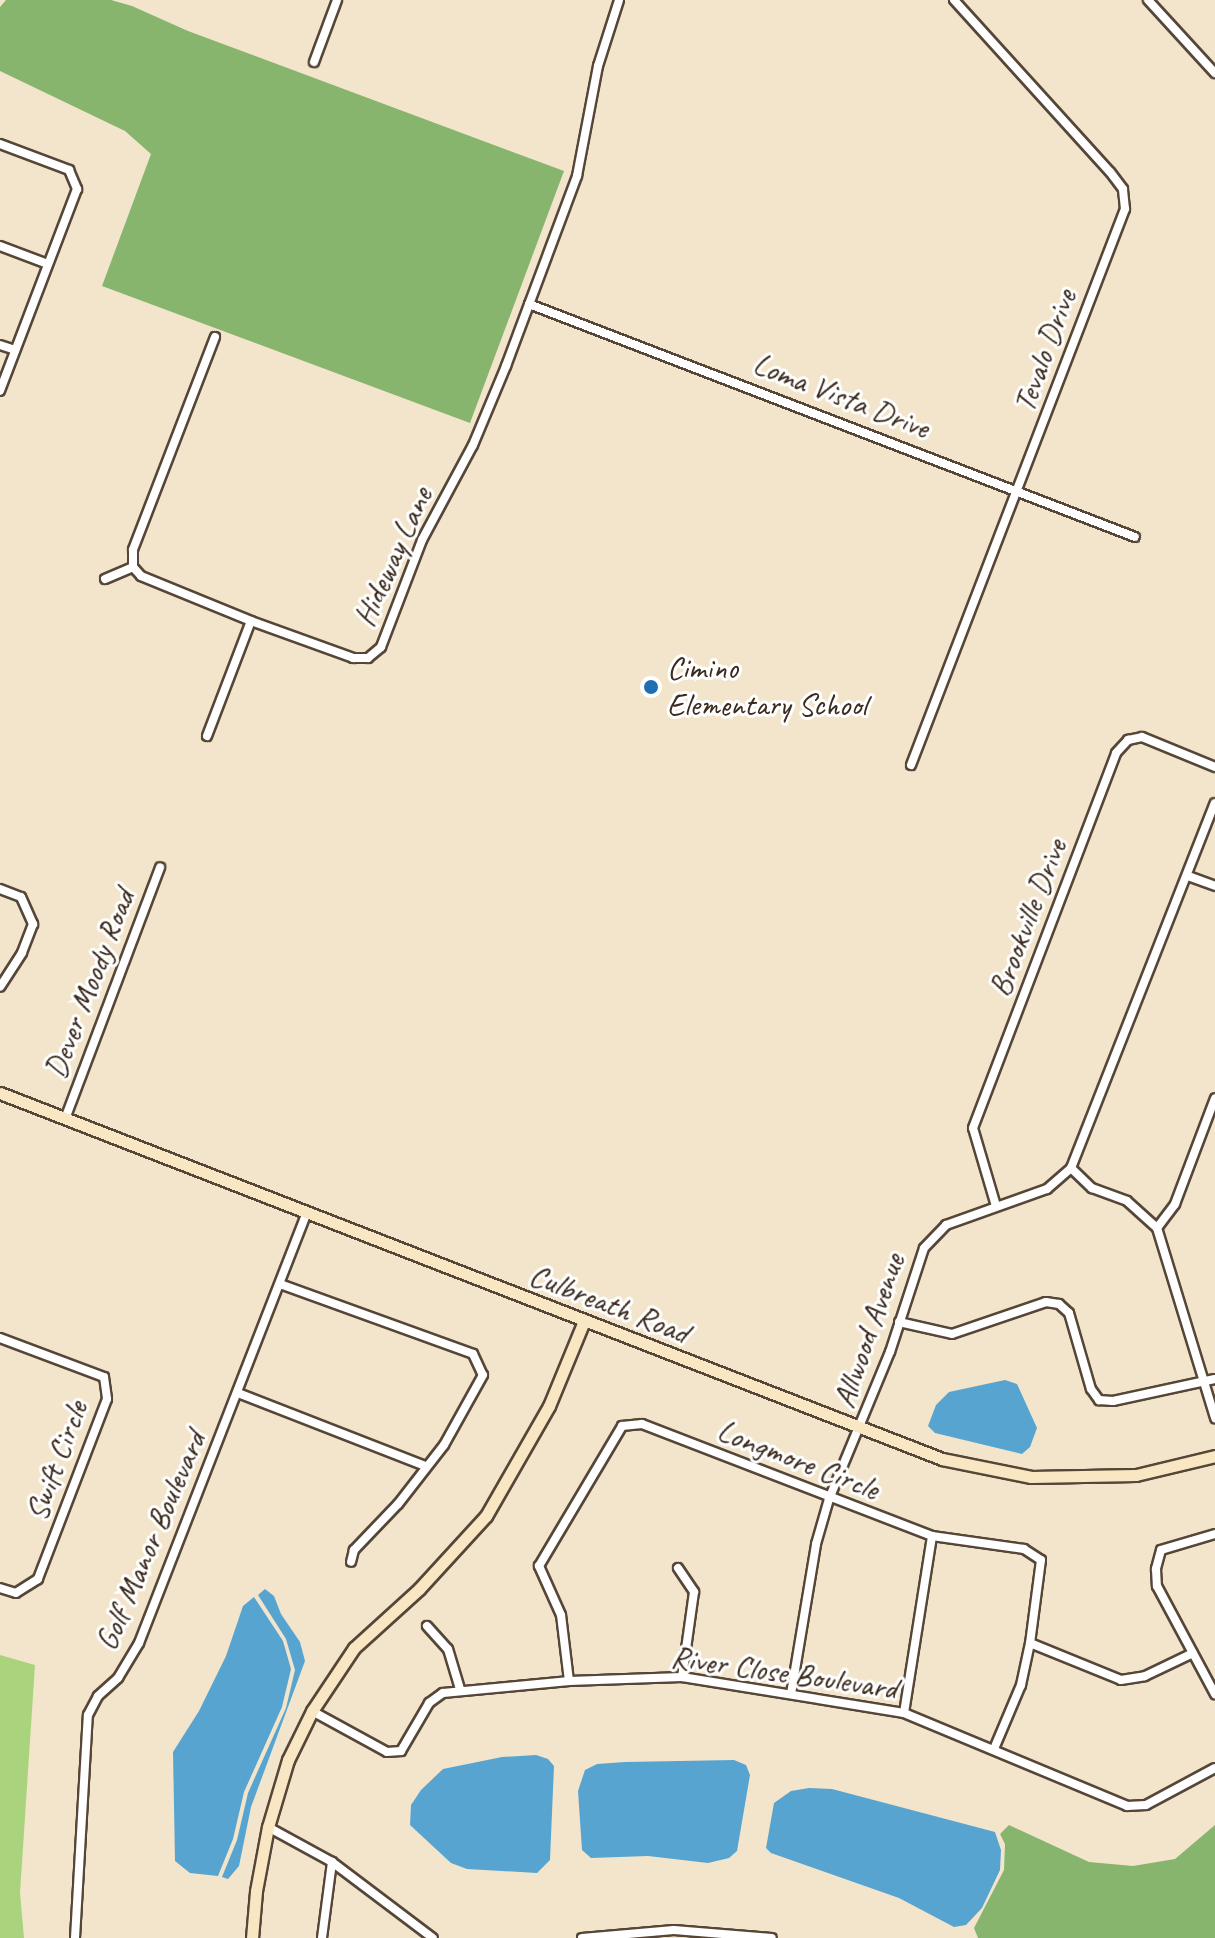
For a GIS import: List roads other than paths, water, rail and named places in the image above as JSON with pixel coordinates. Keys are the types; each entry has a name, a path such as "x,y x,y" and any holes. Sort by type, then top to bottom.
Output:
{"street":[{"path":"314,62 337,0"},
{"name":"Hideway Lane","path":"133,567 141,576 353,658 368,658 381,647 422,540 473,445 577,176 598,66 619,0"},
{"name":"Tevalo Drive","path":"911,765 1020,490 1125,209 1123,189 954,0"},
{"path":"1148,0 1215,73"},
{"path":"0,144 69,170 77,189 0,391"},
{"path":"0,246 48,264"},
{"name":"Loma Vista Drive","path":"529,304 1020,490 1135,537"},
{"path":"105,579 133,567 133,550 215,337"},
{"path":"0,345 15,350"},
{"path":"207,736 251,621"},
{"name":"Brookville Drive","path":"996,1206 973,1128 1116,753 1128,740 1142,737 1215,767"},
{"path":"1215,803 1071,1168 1092,1188 1127,1201 1157,1228 1215,1418"},
{"name":"Dever Moody Road","path":"65,1119 160,867"},
{"path":"1188,876 1215,886"},
{"path":"0,889 21,897 33,924 22,953 0,987"},
{"name":"Culbreath Road","path":"0,1093 942,1459 1031,1477 1136,1475 1215,1456"},
{"path":"1157,1228 1175,1204 1215,1098"},
{"name":"Allwood Avenue","path":"791,1694 816,1544 829,1499 860,1429 924,1248 946,1225 1047,1189 1071,1168"},
{"name":"Golf Manor Boulevard","path":"75,1938 88,1715 98,1696 118,1678 139,1643 307,1213"},
{"path":"280,1284 473,1354 483,1375 444,1445 398,1504 354,1550 351,1562"},
{"path":"899,1322 952,1334 1046,1302 1059,1304 1069,1313 1091,1389 1099,1400 1113,1401 1215,1379"},
{"path":"252,1938 256,1891 268,1827 288,1760 312,1711 354,1648 419,1589 486,1516 549,1406 584,1321"},
{"name":"Swift Circle","path":"0,1338 104,1377 107,1399 38,1579 16,1593 0,1588"},
{"path":"238,1393 425,1466"},
{"name":"Longmore Circle","path":"569,1681 561,1615 539,1566 622,1426 642,1424 829,1499 932,1536 1024,1549 1041,1560 1021,1685 994,1749"},
{"path":"1215,1534 1161,1550 1156,1569 1157,1586 1215,1694"},
{"path":"904,1713 932,1536"},
{"path":"678,1568 694,1592 682,1677"},
{"path":"427,1626 448,1649 460,1689"},
{"path":"1030,1643 1121,1680 1145,1676 1193,1653"},
{"name":"River Close Boulevard","path":"312,1711 387,1752 401,1751 429,1703 443,1693 569,1681 682,1677 904,1713 1127,1806 1146,1805 1215,1768"},
{"path":"268,1827 332,1862 433,1938"},
{"path":"322,1938 332,1862"},
{"path":"582,1938 674,1930 772,1938"}],"water":[{"path":"1005,1380 1017,1384 1037,1428 1030,1447 1022,1454 935,1433 928,1426 936,1405 949,1392"},
{"path":"265,1589 274,1596 281,1614 300,1642 305,1661 251,1807 239,1866 228,1879 222,1877 237,1840 248,1793 286,1708 295,1670 286,1639 258,1595"},
{"path":"254,1597 283,1641 291,1669 282,1707 244,1792 233,1839 218,1876 190,1873 175,1861 173,1752 199,1711 226,1656 243,1606"},
{"path":"536,1755 548,1759 554,1766 550,1860 537,1873 467,1869 451,1863 410,1825 411,1805 421,1790 443,1769 502,1757"},
{"path":"734,1760 746,1765 750,1775 737,1851 729,1858 708,1863 648,1856 591,1858 582,1850 578,1791 585,1770 597,1764 625,1762"},
{"path":"832,1789 995,1832 1001,1850 1000,1870 982,1908 966,1925 954,1927 899,1898 771,1853 766,1848 774,1803 791,1791"}],"place":[{"name":"Cimino Elementary School","path":"651,687"}]}
